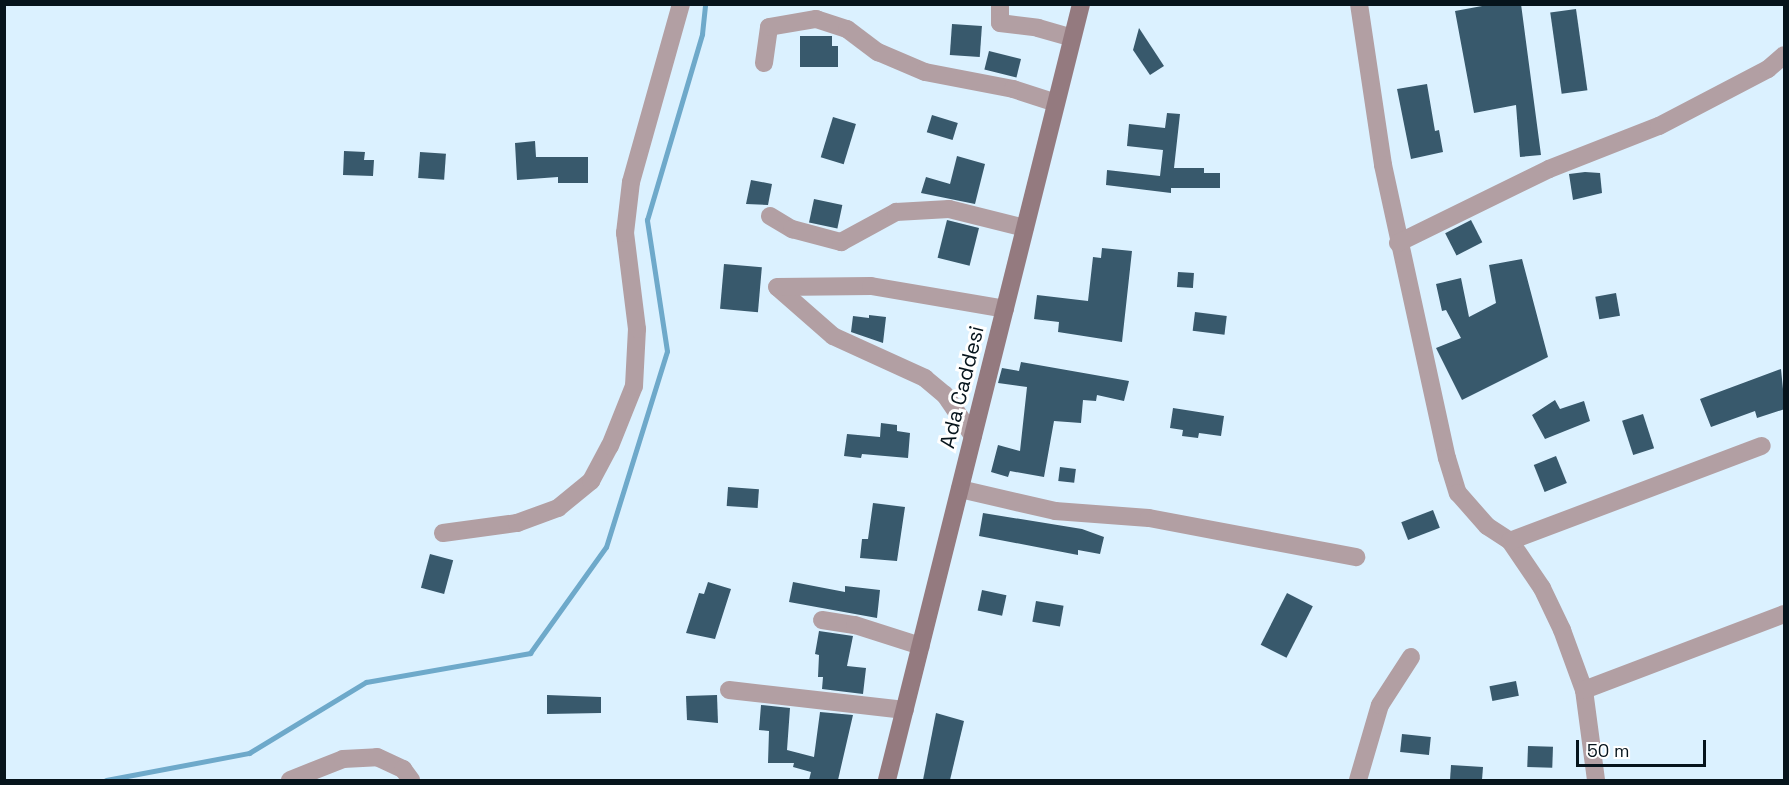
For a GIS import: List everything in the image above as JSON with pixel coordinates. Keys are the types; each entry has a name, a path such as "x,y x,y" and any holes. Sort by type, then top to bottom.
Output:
{"main road":[{"name":"Ada Caddesi","path":"887,780 1081,4"}],"street":[{"path":"442,533 517,523 558,508 591,481 610,446 634,386 637,328 626,267 625,232 631,182 657,102 681,4"},
{"path":"1000,4 1000,23 1038,28 1072,38"},
{"path":"1359,4 1398,243 1458,493 1487,526 1510,542 1542,588 1584,690 1596,780"},
{"path":"764,63 769,27 816,19 847,29 878,52 925,72 1013,89 1056,103"},
{"path":"1398,243 1549,169 1659,126 1768,69 1785,55"},
{"path":"770,216 792,229 841,242 896,212 949,208 1025,228"},
{"path":"973,436 945,395 925,378 833,336 777,287 871,286 1005,309"},
{"path":"1510,542 1762,446"},
{"path":"960,489 1055,511 1149,518 1356,556"},
{"path":"1584,690 1785,614"},
{"path":"822,620 855,625 921,646"},
{"path":"1358,780 1380,705 1411,657"},
{"path":"729,690 905,710"},
{"path":"290,780 343,759 377,757 403,769 411,780"}],"building":[{"path":"1493,4 1521,4 1541,155 1520,157 1516,105 1474,113 1455,11"},
{"path":"1576,9 1587,90 1562,94 1550,13"},
{"path":"952,24 982,26 980,57 950,55"},
{"path":"1139,28 1164,66 1150,75 1133,50"},
{"path":"800,36 832,36 832,46 838,46 838,67 800,67"},
{"path":"989,51 1021,59 1016,77 984,69"},
{"path":"1427,84 1435,131 1439,130 1443,152 1411,159 1397,89"},
{"path":"1167,113 1180,114 1174,168 1204,168 1204,173 1220,173 1220,188 1171,188 1171,193 1106,185 1107,170 1160,176 1163,150 1127,146 1129,124 1165,128"},
{"path":"932,115 958,123 953,140 927,132"},
{"path":"833,117 856,124 844,164 821,157"},
{"path":"535,141 536,157 588,157 588,183 558,183 558,177 517,180 515,143"},
{"path":"344,151 365,152 364,160 374,160 373,176 343,175"},
{"path":"420,152 446,154 444,180 418,178"},
{"path":"957,156 985,164 975,204 921,193 926,177 950,184"},
{"path":"1600,173 1602,193 1573,200 1569,174"},
{"path":"751,180 772,184 768,205 746,204"},
{"path":"814,199 842,205 837,229 809,222"},
{"path":"947,220 979,228 970,266 938,258"},
{"path":"1471,220 1482,242 1457,255 1445,233"},
{"path":"1102,248 1132,251 1122,342 1058,332 1059,322 1034,319 1037,295 1088,301 1093,257 1101,258"},
{"path":"1522,259 1548,357 1462,400 1436,348 1461,338 1446,310 1442,311 1436,284 1461,278 1469,317 1496,303 1489,265"},
{"path":"724,264 762,267 758,312 720,309"},
{"path":"1178,272 1194,273 1193,288 1177,287"},
{"path":"1616,293 1620,316 1599,319 1595,297"},
{"path":"1195,312 1227,316 1224,335 1193,331"},
{"path":"869,315 886,317 883,343 851,332 853,316 869,318"},
{"path":"1021,362 1129,381 1124,401 1097,395 1096,401 1083,400 1081,423 1054,421 1044,477 1010,471 1008,477 991,472 998,445 1020,451 1027,387 998,383 1002,368 1019,371"},
{"path":"1781,369 1785,409 1757,418 1755,411 1711,427 1700,399"},
{"path":"1555,400 1560,409 1584,401 1590,421 1545,439 1532,415"},
{"path":"1173,408 1224,416 1221,436 1199,433 1198,438 1182,436 1183,430 1170,428"},
{"path":"1643,414 1654,448 1633,455 1622,421"},
{"path":"881,423 897,425 897,431 910,433 908,458 862,454 861,458 844,456 847,434 880,437"},
{"path":"1556,456 1567,483 1545,492 1534,465"},
{"path":"1060,467 1076,469 1074,483 1058,481"},
{"path":"728,487 759,489 758,508 727,506"},
{"path":"873,503 905,507 897,561 860,558 862,539 868,539"},
{"path":"1433,510 1440,528 1408,540 1401,522"},
{"path":"983,513 1082,529 1104,537 1100,554 1078,550 1078,555 979,536"},
{"path":"430,554 453,560 444,594 421,588"},
{"path":"708,582 731,589 715,639 686,633 699,593 704,594"},
{"path":"793,582 845,592 845,586 880,590 877,618 789,602"},
{"path":"982,590 1006,595 1002,616 978,611"},
{"path":"1287,593 1313,606 1287,658 1261,645"},
{"path":"1036,601 1064,606 1060,627 1032,622"},
{"path":"819,631 853,636 847,666 866,668 863,694 822,689 823,677 818,677 819,655 815,654"},
{"path":"1516,681 1519,696 1492,701 1489,686"},
{"path":"547,695 601,697 601,713 547,714"},
{"path":"717,695 718,723 687,720 686,696"},
{"path":"761,705 790,708 787,750 814,757 820,712 853,715 838,780 809,780 811,772 793,767 794,763 768,763 769,731 759,730"},
{"path":"936,713 964,721 950,780 923,780"},
{"path":"1402,734 1431,737 1429,755 1400,752"},
{"path":"1528,746 1553,747 1552,768 1527,767"},
{"path":"1451,765 1483,767 1482,780 1450,780"}],"waterway":[{"path":"106,780 249,753 366,682 530,653 606,547 667,351 647,220 702,34 705,4"}]}
